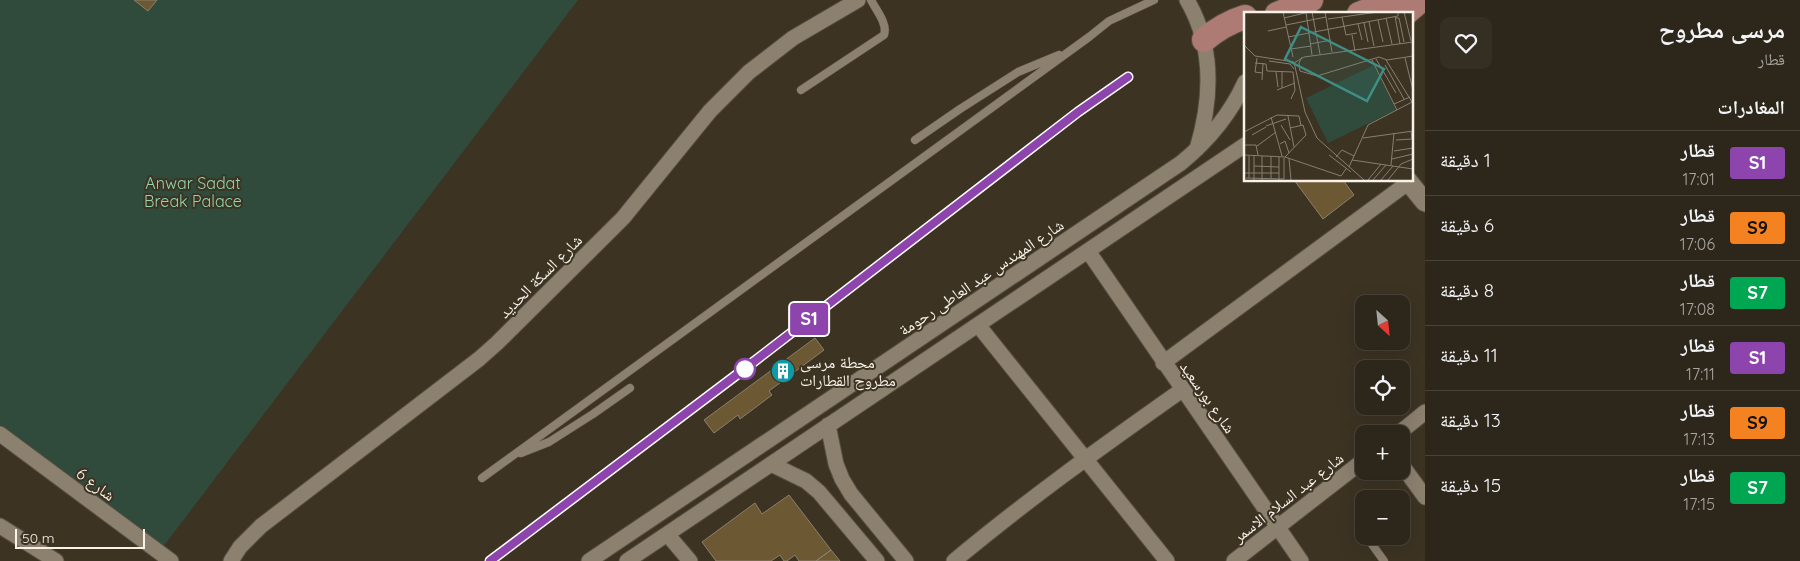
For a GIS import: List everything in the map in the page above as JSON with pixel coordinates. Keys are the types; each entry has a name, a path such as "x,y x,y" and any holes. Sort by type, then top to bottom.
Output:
{"main road":[{"path":"1246,0 1258,12"},
{"path":"1283,12 1311,0"},
{"path":"1364,12 1394,0"},
{"path":"1407,12 1421,0"},
{"path":"1204,40 1223,25 1244,17"}],"street":[{"name":"شارع السكة الحديد","path":"231,561 240,547 260,526 479,359 497,343 623,218 710,111 749,72 793,38 858,0"},
{"path":"1187,0 1204,40 1207,62 1208,92 1203,129 1197,150"},
{"name":"شارع المهندس عبد العاطى رحومة","path":"589,561 1181,164 1220,125 1230,111 1244,84"},
{"path":"627,561 1244,146"},
{"path":"1163,363 1408,181 1425,202"},
{"name":"شارع بورسعيد","path":"1088,251 1163,363 1301,561"},
{"path":"978,325 1167,561"},
{"path":"881,365 892,382"},
{"path":"954,561 1030,499 1182,390"},
{"path":"1409,425 1425,412"},
{"path":"828,425 836,464 842,479 851,494 906,561"},
{"name":"شارع 6","path":"0,434 171,561"},
{"path":"771,464 806,482 820,492 877,561"},
{"name":"شارع عبد السلام الاسمر","path":"1234,561 1355,467"},
{"path":"1410,476 1425,497"},
{"path":"0,526 56,561"},
{"path":"667,534 690,561"}],"lane":[{"path":"801,90 884,35 886,32 884,24 871,0"},
{"path":"482,478 1109,21 1154,0"},
{"path":"915,140 960,108 1018,72 1069,52"},
{"path":"510,458 549,442 630,388"},
{"path":"1372,545 1384,561"}],"green space":[{"name":"Anwar Sadat Break Palace","path":"0,0 578,0 163,547 0,425"}],"building":[{"path":"134,0 157,0 148,11"},
{"path":"1295,181 1344,181 1354,195 1323,219"},
{"name":"محطة مرسى مطروح القطارات","path":"815,338 824,350 769,391 772,395 740,419 738,415 714,433 704,420"},
{"path":"789,495 831,550 816,561 799,561 795,555 784,561 780,555 771,561 716,561 702,542 755,503 762,514"},
{"path":"831,550 840,561 816,561"}],"railway":[{"path":"490,561 743,370 1078,112 1128,77"}],"train":[{"name":"S1","path":"490,561 743,370 1078,112 1128,77"}],"place":[{"name":"محطة مرسى مطروح القطارات","path":"783,371"}]}
